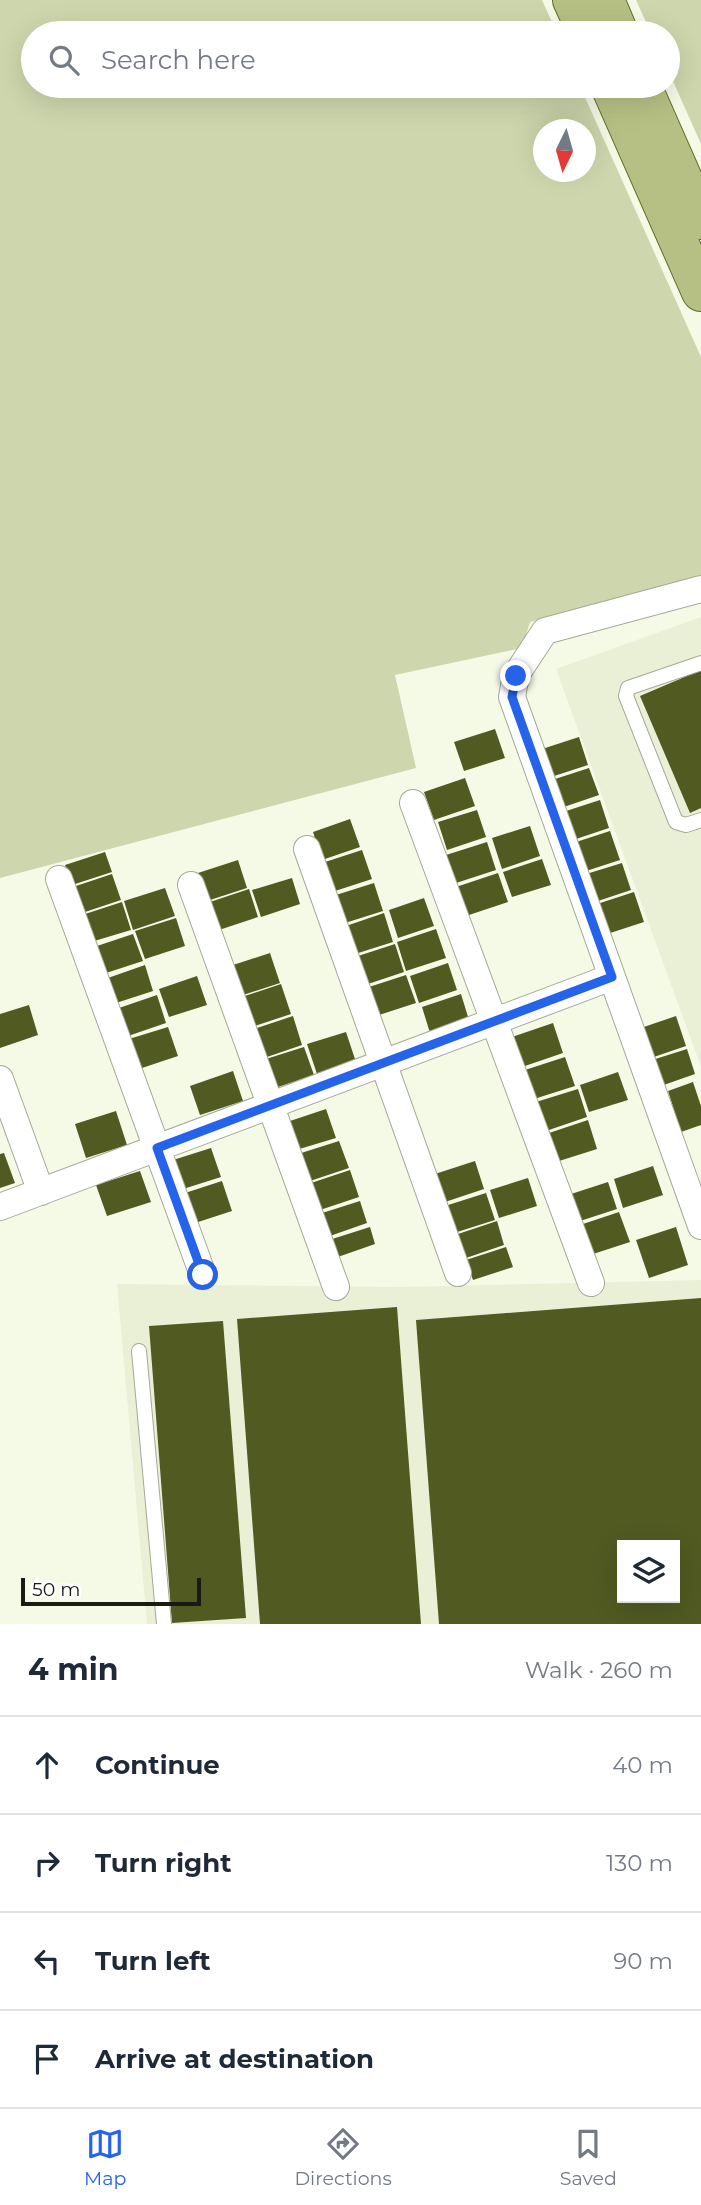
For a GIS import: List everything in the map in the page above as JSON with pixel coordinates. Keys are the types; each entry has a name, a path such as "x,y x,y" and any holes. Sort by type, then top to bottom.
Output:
{"main road":[{"path":"572,0 582,21"},
{"path":"605,0 614,21"},
{"path":"615,98 701,292"},
{"path":"647,98 701,219"}],"street":[{"path":"701,589 545,631 516,676 512,697 701,1226"},
{"path":"413,803 591,1283"},
{"path":"307,849 458,1273"},
{"path":"59,879 203,1275"},
{"path":"191,885 336,1287"},
{"path":"0,1207 612,977"},
{"path":"0,1079 41,1192"}],"lane":[{"path":"701,663 628,688 626,696 673,816 677,822 686,825 701,820"},
{"path":"139,1351 164,1624"}],"shaded area":[{"path":"0,0 542,0 552,21 21,21 21,98 585,98 595,119 533,119 533,182 596,182 596,122 701,357 701,575 530,622 522,648 395,675 416,768 0,878"},
{"path":"636,0 701,0 701,144 680,97 680,21 646,21"},
{"path":"701,617 701,1067 556,669"},
{"path":"701,1280 701,1624 147,1624 117,1284 400,1287"}],"building":[{"path":"701,670 701,808 690,813 640,696"},
{"path":"495,729 505,758 464,771 454,742"},
{"path":"579,737 588,765 548,778 539,750"},
{"path":"589,768 599,795 558,809 549,781"},
{"path":"465,778 475,806 434,820 424,792"},
{"path":"600,800 609,828 570,841 560,813"},
{"path":"477,810 486,837 447,850 438,822"},
{"path":"350,819 360,847 322,860 313,832"},
{"path":"530,826 540,856 502,869 492,838"},
{"path":"610,831 620,860 580,873 570,844"},
{"path":"487,842 496,870 456,883 446,855"},
{"path":"362,850 372,879 332,892 322,863"},
{"path":"105,852 112,872 72,885 65,865"},
{"path":"542,859 551,885 512,897 503,872"},
{"path":"238,860 247,888 207,901 198,873"},
{"path":"622,863 631,890 592,903 583,875"},
{"path":"498,873 508,902 466,916 456,887"},
{"path":"112,874 121,900 82,913 73,887"},
{"path":"292,878 300,904 261,917 252,890"},
{"path":"374,883 383,911 345,923 336,895"},
{"path":"165,888 175,916 133,930 124,901"},
{"path":"249,889 258,917 219,930 210,902"},
{"path":"634,892 644,922 604,935 594,905"},
{"path":"424,898 434,926 398,938 389,910"},
{"path":"122,902 131,930 91,942 82,915"},
{"path":"384,913 393,942 355,954 346,926"},
{"path":"176,918 185,946 145,959 135,931"},
{"path":"436,929 446,958 406,971 397,942"},
{"path":"133,934 143,961 106,973 97,946"},
{"path":"395,944 404,972 365,985 355,957"},
{"path":"270,953 280,983 240,996 230,966"},
{"path":"448,963 457,990 419,1003 410,976"},
{"path":"145,965 153,991 113,1004 105,979"},
{"path":"406,975 416,1003 376,1016 366,988"},
{"path":"197,976 207,1005 169,1017 159,989"},
{"path":"281,984 291,1014 252,1027 242,997"},
{"path":"461,994 469,1020 430,1033 422,1007"},
{"path":"157,995 166,1023 128,1036 119,1008"},
{"path":"29,1005 38,1035 0,1048 0,1014"},
{"path":"293,1016 302,1045 264,1058 254,1029"},
{"path":"676,1016 686,1046 648,1059 638,1029"},
{"path":"553,1023 563,1053 522,1067 512,1037"},
{"path":"168,1027 178,1056 139,1069 129,1039"},
{"path":"346,1032 356,1062 317,1074 307,1044"},
{"path":"304,1047 314,1075 275,1088 266,1059"},
{"path":"687,1049 695,1074 658,1087 649,1061"},
{"path":"565,1057 575,1086 534,1099 525,1070"},
{"path":"233,1071 243,1101 200,1115 190,1086"},
{"path":"618,1072 628,1100 589,1112 580,1085"},
{"path":"693,1082 701,1106 701,1125 681,1132 668,1091"},
{"path":"578,1089 587,1117 546,1131 536,1102"},
{"path":"326,1109 336,1138 296,1150 287,1122"},
{"path":"116,1111 127,1145 86,1158 75,1124"},
{"path":"588,1120 597,1149 556,1162 546,1134"},
{"path":"339,1141 349,1168 307,1182 298,1154"},
{"path":"211,1148 221,1177 180,1190 170,1161"},
{"path":"4,1153 15,1183 0,1188 0,1154"},
{"path":"475,1161 484,1189 445,1202 435,1174"},
{"path":"653,1166 663,1195 623,1208 614,1179"},
{"path":"350,1170 359,1197 317,1211 308,1184"},
{"path":"140,1171 151,1202 107,1216 96,1185"},
{"path":"528,1178 537,1206 499,1218 490,1190"},
{"path":"222,1181 232,1211 192,1224 182,1194"},
{"path":"608,1182 617,1209 577,1222 568,1195"},
{"path":"486,1193 495,1220 454,1233 445,1206"},
{"path":"360,1201 367,1223 327,1237 319,1214"},
{"path":"619,1212 630,1242 590,1255 580,1225"},
{"path":"497,1221 504,1245 466,1258 458,1234"},
{"path":"370,1227 375,1244 335,1258 329,1240"},
{"path":"676,1227 688,1265 649,1278 636,1240"},
{"path":"506,1247 513,1267 473,1280 466,1260"},
{"path":"701,1298 701,1624 439,1624 416,1320"},
{"path":"397,1307 421,1624 260,1624 237,1319"},
{"path":"223,1321 246,1618 172,1623 149,1326"}],"route":[{"path":"203,1275 157,1148 612,977 512,697 516,676"}]}
